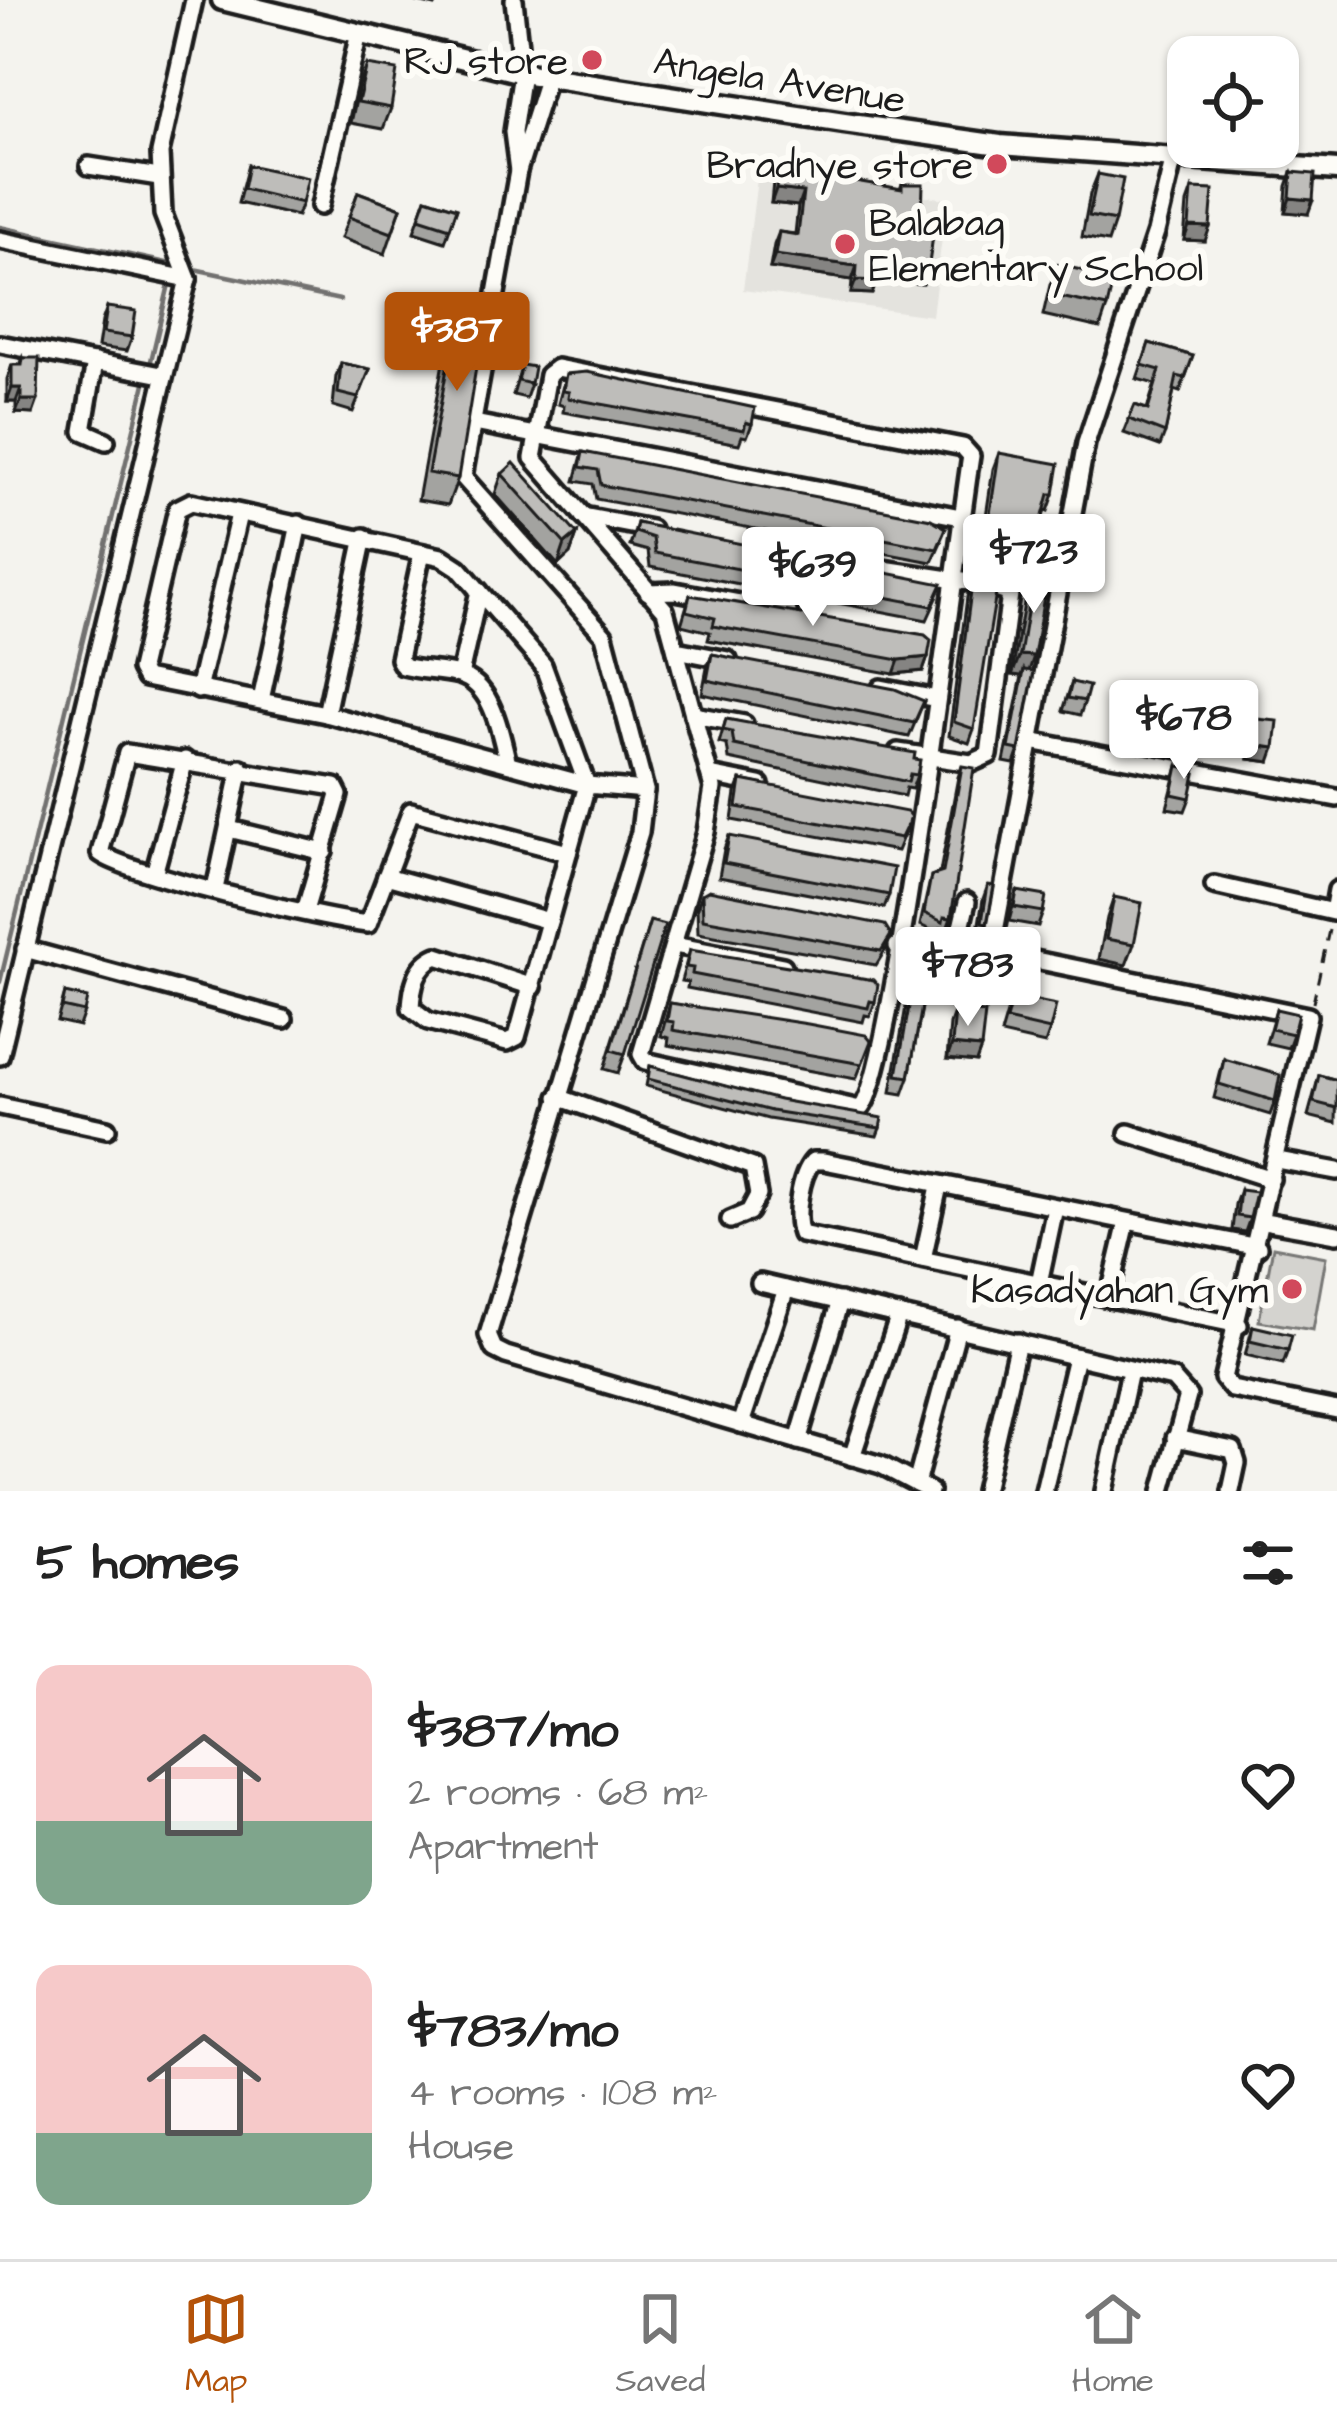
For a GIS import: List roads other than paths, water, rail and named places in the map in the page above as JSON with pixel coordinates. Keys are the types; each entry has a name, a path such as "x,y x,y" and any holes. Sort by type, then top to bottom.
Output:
{"main road":[{"name":"Angela Avenue","path":"222,0 281,7 359,33 522,73 1000,145 1167,157"},
{"name":"Angela Avenue","path":"1299,167 1337,170"}],"street":[{"path":"0,1056 188,279 164,214 159,177 194,0"},
{"path":"514,0 522,73 513,132 518,171"},
{"path":"320,206 359,33"},
{"path":"548,76 518,171 462,472 604,635 645,790 640,832 488,1335 494,1349 852,1457 923,1487 958,1328"},
{"path":"89,166 159,177"},
{"path":"983,996 1086,443 1156,232 1172,168"},
{"path":"0,240 188,279"},
{"path":"0,344 162,375"},
{"path":"94,362 82,431 106,441"},
{"path":"557,368 963,447 971,456 922,817 865,1107 851,1108 645,1061 642,1049 706,832 710,775 664,610 583,517 532,458 548,375 557,368"},
{"path":"474,423 961,517"},
{"path":"533,987 437,956 425,961 418,973 411,1008 428,1022 507,1042 517,1037 533,987 587,785 551,680 459,568 364,537 191,502 177,509 140,669 145,678 326,715 587,785 645,790"},
{"path":"198,689 239,514"},
{"path":"583,517 676,533"},
{"path":"261,700 299,524"},
{"path":"326,715 364,537"},
{"path":"422,553 399,658 403,666 460,675 490,702 508,763"},
{"path":"791,554 1008,591 989,755 971,763 882,749"},
{"path":"460,675 479,591"},
{"path":"648,592 675,591 810,616"},
{"path":"922,637 945,641"},
{"path":"676,650 741,662"},
{"path":"872,687 937,699"},
{"path":"693,715 764,728"},
{"path":"1030,741 1337,798"},
{"path":"305,911 339,795 335,787 135,751 122,761 100,853 154,874 305,911 368,924 407,814 416,811 568,853"},
{"path":"154,874 185,760"},
{"path":"215,889 241,768"},
{"path":"710,775 775,788"},
{"path":"901,813 922,817"},
{"path":"229,829 324,852"},
{"path":"706,832 729,836"},
{"path":"888,868 910,872"},
{"path":"386,875 549,921"},
{"path":"1214,885 1333,912 1337,890"},
{"path":"690,889 713,894"},
{"path":"878,927 899,939 955,953 967,902"},
{"path":"674,945 805,970"},
{"path":"25,950 284,1019"},
{"path":"991,951 1308,1016 1258,1247 1223,1378 1232,1389 1337,1410"},
{"path":"871,982 892,986"},
{"path":"658,1001 680,1005"},
{"path":"859,1037 881,1041"},
{"path":"558,1097 753,1167 758,1195 749,1212 730,1220"},
{"path":"0,1106 106,1129"},
{"path":"1128,1133 1271,1179"},
{"path":"1277,1160 1337,1171"},
{"path":"1239,1325 801,1234 797,1222 806,1169 813,1161 824,1161 1258,1247"},
{"path":"923,1258 939,1186"},
{"path":"1039,1283 1055,1208"},
{"path":"1264,1221 1337,1234"},
{"path":"1109,1298 1126,1222"},
{"path":"760,1282 1173,1379 1188,1396 1162,1491"},
{"path":"742,1424 786,1289"},
{"path":"798,1441 840,1301"},
{"path":"852,1457 899,1315"},
{"path":"984,1491 1018,1342"},
{"path":"1044,1491 1076,1357"},
{"path":"1103,1491 1130,1371"},
{"path":"1175,1438 1222,1444 1233,1450 1237,1463 1231,1491"}],"waterway":[{"path":"0,227 176,265"},
{"path":"194,269 340,300"},
{"path":"150,365 170,280"},
{"path":"0,982 146,379"}],"place":[{"name":"RJ store","path":"592,60"},
{"name":"Bradnye store","path":"997,164"},
{"name":"Balabag Elementary School","path":"845,244"},
{"name":"Kasadyahan Gym","path":"1292,1289"}]}
